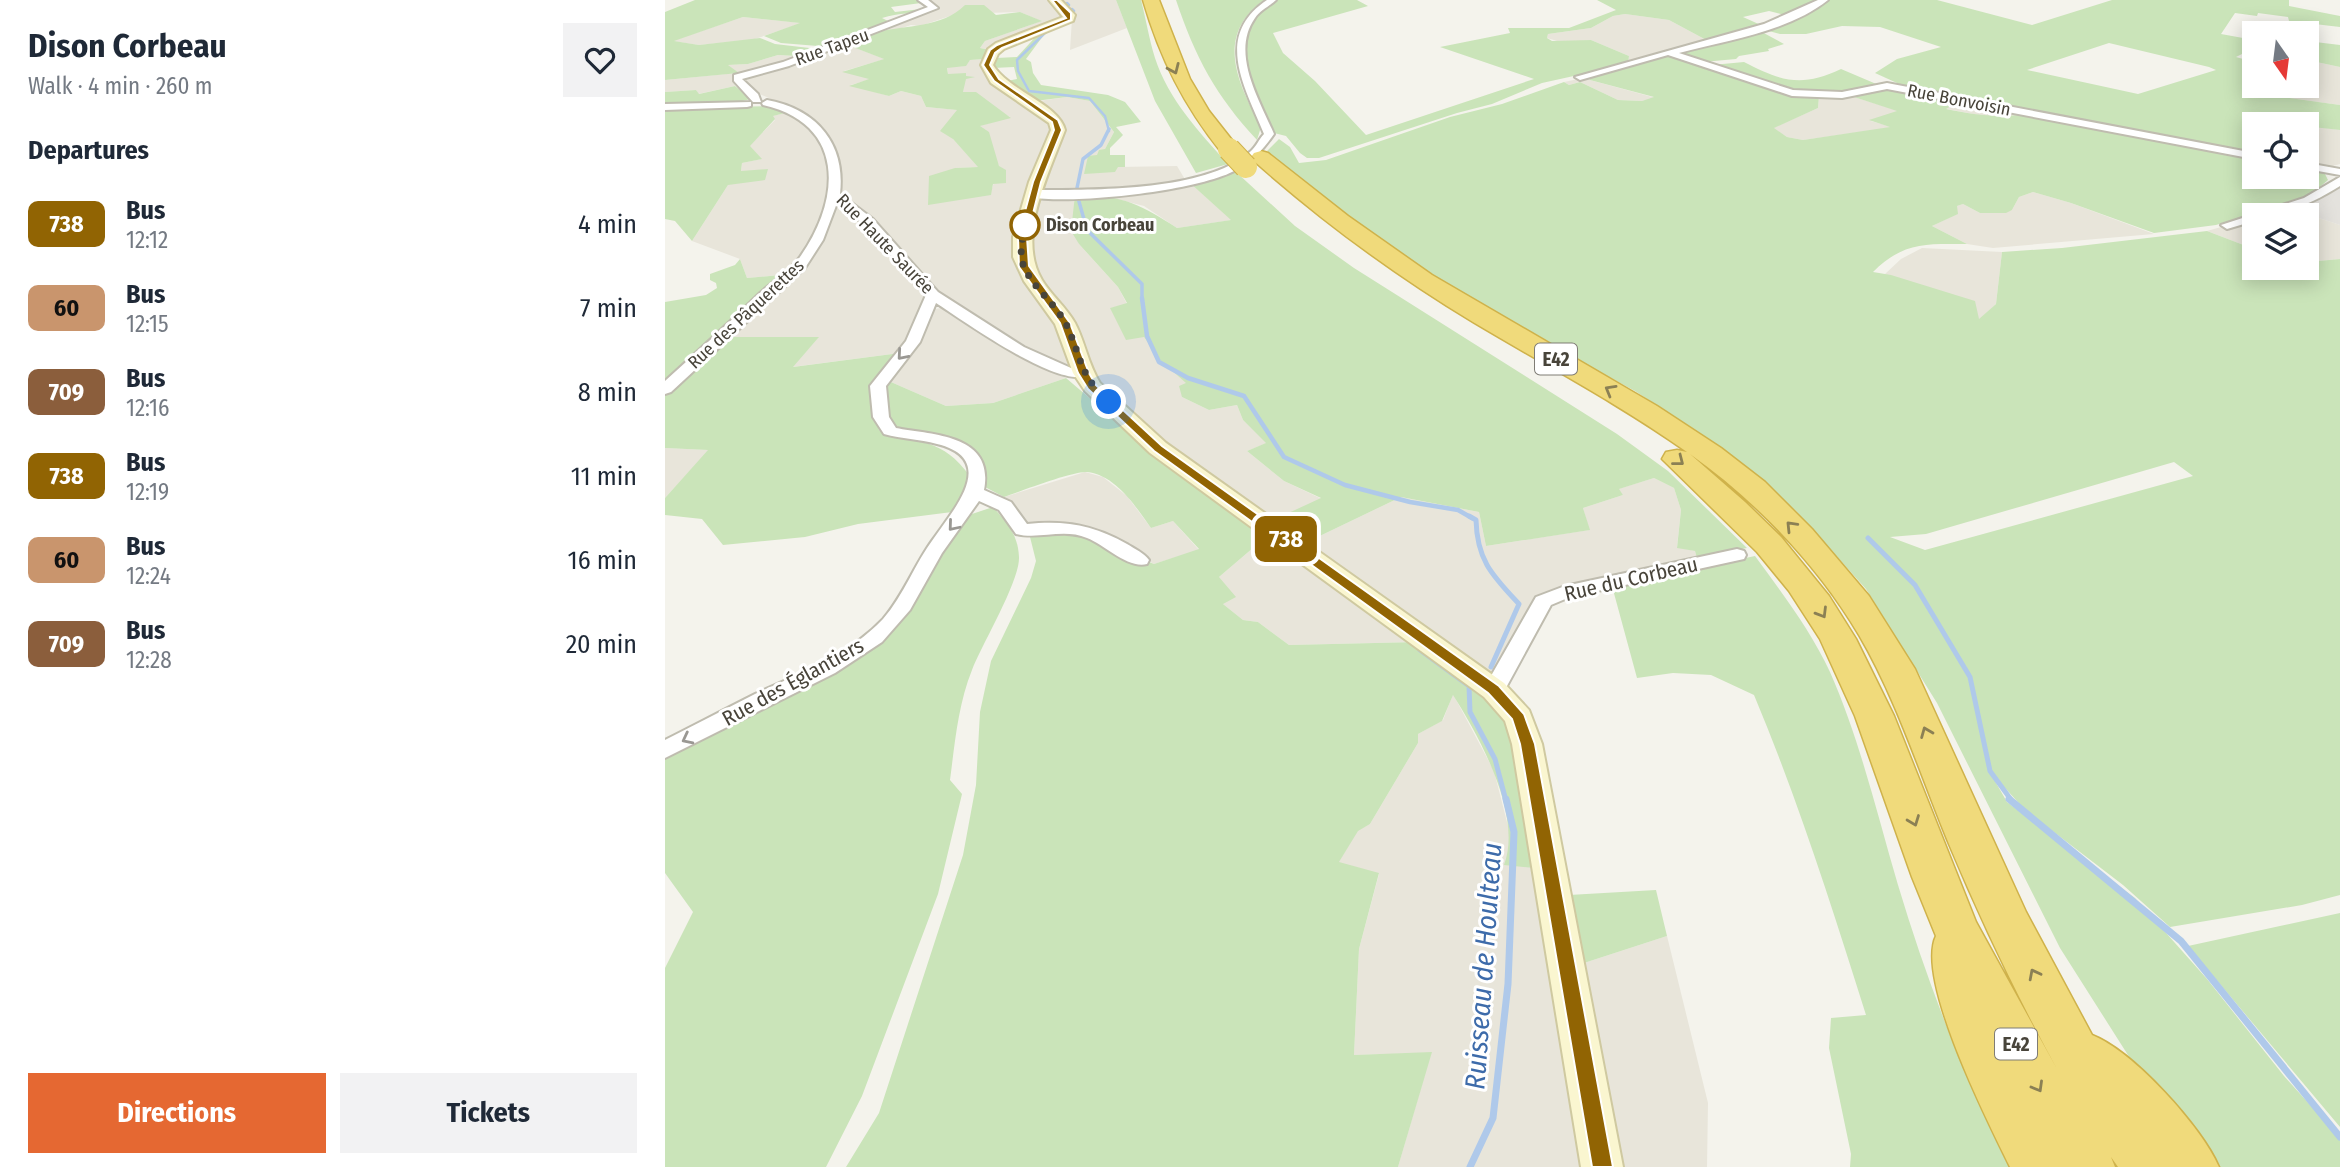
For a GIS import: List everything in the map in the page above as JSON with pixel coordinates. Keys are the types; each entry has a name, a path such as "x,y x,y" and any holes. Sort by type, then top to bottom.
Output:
{"highway":[{"name":"E42","path":"1151,0 1178,78 1207,123 1246,154 1419,277 1631,401 1691,441 1743,480 1808,544 1857,604 1894,666 1918,713 2005,918 2065,1035 2107,1106 2151,1167"},
{"name":"E42","path":"1169,0 1188,59 1197,77 1246,154 1304,218 1394,283 1608,411 1663,449 1714,488 1748,521 1810,596 1839,643 1875,717 1950,917 2037,1086 2088,1167"},
{"path":"1950,917 1965,1005 1992,1075 2039,1167"},
{"path":"2065,1035 2138,1101 2192,1167"}],"street":[{"name":"Rue Tapeu","path":"756,100 743,88 737,77 833,47 934,8 922,0"},
{"path":"1055,0 1069,15 1069,19 1000,46 992,52 986,65 996,80 1056,121 1056,136 1034,194 1022,237 1024,267 1065,323 1083,373 1092,387 1158,448 1494,690 1519,717 1527,744 1602,1167"},
{"path":"1034,194 1122,192 1165,186 1195,180 1251,159 1264,147 1269,134 1239,55 1242,33 1252,15 1272,0"},
{"path":"1580,77 1668,52 1738,37 1792,19 1824,0"},
{"name":"Rue Bonvoisin","path":"1668,52 1792,93 1842,95 1887,86 2242,154"},
{"path":"665,107 756,100"},
{"name":"Rue Haute Saurée","path":"756,100 778,104 800,115 830,145 837,174 834,195 869,222 933,295 1019,350 1067,373 1083,373"},
{"path":"2319,168 2340,172"},
{"path":"2301,203 2340,181"},
{"name":"Rue des Pâquerettes","path":"665,389 729,332 809,254 834,195"},
{"path":"2227,225 2242,220"},
{"path":"933,295 913,342 878,386 881,417 890,430 960,447 975,465 978,481 973,491 1005,506 1022,530 1055,526 1080,527 1140,560"},
{"name":"Rue des Églantiers","path":"665,750 821,671 858,649 888,626 906,603 939,543 970,502 973,491"},
{"name":"Rue du Corbeau","path":"1494,690 1543,601 1565,592 1737,555"}],"shaded area":[{"path":"923,0 1052,0 1066,18 990,50 980,48 985,41 1041,21 1020,12 956,14 920,26 911,25 890,32 879,31 933,10"},
{"path":"1056,0 1116,0 1127,28 1070,50 1072,19"},
{"path":"1625,14 1669,20 1710,42 1628,64 1629,56 1591,40 1564,43 1547,38 1548,34 1591,28 1613,16"},
{"path":"743,17 802,23 752,40 699,45 672,41"},
{"path":"845,44 885,59 844,71 871,79 851,85 889,96 901,91 921,96 926,107 958,110 953,139 979,167 955,168 990,195 999,166 979,126 1010,117 963,92 965,74 948,74 947,67 965,66 970,60 984,59 983,73 1052,124 1054,132 1014,256 1057,321 1075,366 1072,373 1010,341 938,294 840,199 841,169 836,152 809,120 789,107 744,87 739,79 763,69 739,73 734,77 735,86 698,94 696,90 665,92 665,80 737,73 727,65 748,64 778,55 796,56 781,65"},
{"path":"2319,63 2340,67 2340,105 2290,98 2319,98"},
{"path":"1588,77 1590,80 1656,98 1642,101 1618,100 1580,82 1569,85 1564,82"},
{"path":"1819,96 1851,96 1899,111 1871,121 1892,127 1803,140 1787,137 1773,128 1818,108"},
{"path":"1067,97 1090,101 1114,132 1105,149 1118,167 1177,166 1186,181 1154,187 1038,192 1062,128 1032,102"},
{"path":"1959,101 2027,114 1995,118 1941,108"},
{"path":"789,112 806,122 827,150 834,172 829,201 804,258 781,275 747,278 740,259 692,241 728,185 741,171 742,163 761,159 749,146 775,120 772,116"},
{"path":"2319,127 2340,130 2340,164 2329,167 2319,166"},
{"path":"1190,183 1232,220 1177,228 1144,206 1097,194"},
{"path":"2340,185 2340,225 2319,218 2319,203 2304,203"},
{"path":"2033,192 2154,234 1993,248 1967,244 1932,226 1957,214 1957,206 1963,204 1980,213 2012,210 2019,197"},
{"path":"1075,195 1074,212 1079,244 1118,287 1127,304 1111,308 1144,337 1160,360 1187,383 1182,397 1209,410 1237,405 1243,420 1267,443 1247,451 1284,481 1322,499 1269,522 1183,462 1091,381 1028,270 1027,231 1039,196"},
{"path":"835,200 865,226 930,295 900,353 792,367 818,338 731,337 795,271"},
{"path":"2319,218 2340,225 2340,259 2319,261"},
{"path":"2242,221 2242,244 2207,231"},
{"path":"1922,248 2002,252 1996,304 1979,320 1885,274 1901,259"},
{"path":"941,308 993,341 1066,378 993,403 946,406 884,379 929,310"},
{"path":"665,448 709,450 665,498"},
{"path":"1085,472 1103,477 1127,496 1151,528 1173,521 1199,550 1154,564 1083,526 1063,524 1024,528 1004,497"},
{"path":"1654,478 1674,488 1681,510 1677,547 1695,551 1697,558 1551,592 1490,684 1301,545 1401,497 1479,512 1486,546 1589,530 1583,508 1623,495 1618,489"},
{"path":"1267,536 1418,642 1289,645 1258,622 1243,620 1223,604 1219,577"},
{"path":"1453,694 1494,771 1510,834 1509,852 1535,868 1583,1167 1398,1167 1431,1053 1354,1055 1359,949 1379,874 1338,863 1358,830 1370,824 1418,743 1418,734 1443,720"},
{"path":"1667,936 1708,1103 1707,1167 1618,1167 1584,963"}],"green space":[{"path":"695,0 918,0 921,3 891,7 895,12 930,8 882,18 890,22 830,47 781,43 764,36 800,23 743,17 674,41 699,45 760,38 775,44 818,49 796,56 778,55 748,64 728,65 739,73 665,80 665,12"},
{"path":"1116,0 1141,0 1155,58 1168,88 1186,115 1228,164 1196,173 1155,101"},
{"path":"1176,0 1264,0 1249,14 1239,29 1235,44 1239,77 1261,127 1257,140 1230,108 1208,75"},
{"path":"1274,0 1357,0 1368,6 1273,33 1283,53 1315,81 1366,135 1534,79 1440,47 1510,33 1508,28 1569,28 1616,10 1597,0 1821,0 1792,17 1769,11 1743,17 1763,26 1710,42 1669,20 1625,14 1613,16 1591,28 1548,34 1547,38 1552,41 1591,40 1629,56 1628,64 1542,83 1492,104 1319,158 1307,158 1286,136 1274,133 1251,84 1243,58 1242,45 1246,27"},
{"path":"1828,0 1937,0 2032,25 2112,0 2289,0 2289,6 2340,16 2340,27 2319,25 2319,21 2289,21 2288,17 2235,13 2221,34 2242,38 2242,54 2236,57 2242,59 2242,98 2290,98 2340,105 2340,130 2319,128 2319,112 2242,112 2242,153 1889,86 1897,83 1875,73 1897,59 1941,47 1880,27 1842,26 1806,34 1780,34 1765,30","holes":["2109,43 2216,70 2138,94 2027,70"]},
{"path":"965,5 984,5 996,15 1020,12 1042,21 985,41 980,48 990,50 984,59 970,60 966,66 947,68 948,74 966,73 966,76 975,77 966,79 963,92 976,92 1011,118 980,126 989,132 999,166 1006,170 1006,183 993,184 991,195 928,205 929,176 955,168 978,167 953,139 940,131 957,110 926,107 921,96 901,91 889,96 849,86 869,79 842,72 884,59 845,44 873,33 935,22"},
{"path":"1061,27 1046,32 1026,59 1031,62 1033,73 1041,85 1108,95 1125,102 1141,122 1116,127 1123,135 1110,148 1110,155 1125,155 1125,167 1118,167 1115,172 1084,174 1088,156 1097,155 1099,150 1105,149 1114,132 1090,101 1067,97 1035,101 1007,81 1017,79 1014,67 993,68 996,58 1017,57 1041,31"},
{"path":"1760,31 1784,44 1768,49 1769,51 1739,56 1736,59 1703,62 1672,53 1737,39"},
{"path":"2319,42 2340,45 2340,67 2319,63"},
{"path":"1669,53 1792,94 1819,96 1818,108 1774,128 1787,137 1803,140 1890,127 1869,120 1897,111 1851,96 1884,88 1959,101 1946,109 1996,116 2027,114 2242,156 2242,189 2318,189 2289,203 2242,203 2242,217 2216,225 2154,233 2033,192 2019,197 2012,210 2006,213 1980,213 1963,204 1957,206 1958,214 1932,226 1967,244 1917,246 1895,255 1873,272 1975,301 1979,319 1996,304 2002,252 2062,248 2207,231 2242,244 2242,280 2319,280 2319,261 2340,259 2340,895 2302,905 2170,927 2123,885 2025,810 1988,769 2007,802 2135,898 2207,979 2284,1076 2340,1138 2340,1167 2213,1167 2133,1063 2060,948 1937,703 1866,589 1796,511 1762,481 1690,427 1635,391 1517,327 1376,239 1267,151 1279,139 1290,147 1299,163 1326,160 1450,117 1502,104 1564,82 1569,85 1580,82 1618,100 1642,101 1654,97 1590,80 1588,77","holes":["2174,462 2193,476 1925,550 1890,537 1926,534"]},
{"path":"1744,62 1769,74 1791,80 1814,79 1841,69 1881,86 1855,93 1791,92 1712,65"},
{"path":"735,86 751,99 733,103 665,106 665,92 696,90 699,94"},
{"path":"771,106 789,112 773,116 775,119 750,146 762,159 742,163 741,171 768,169 765,180 728,185 692,241 675,221 665,219 665,108"},
{"path":"1235,171 1295,226 1354,268 1617,434 1668,471 1747,548 1697,558 1695,551 1677,548 1681,510 1674,488 1654,478 1619,489 1623,495 1583,508 1590,530 1486,546 1479,512 1401,497 1301,545 1269,522 1321,498 1284,481 1247,451 1266,443 1243,420 1237,405 1209,410 1182,397 1179,386 1186,383 1160,360 1144,337 1126,340 1110,308 1127,303 1118,287 1079,244 1071,231 1075,195 1117,198 1152,213 1177,228 1231,220 1190,183"},
{"path":"2319,172 2325,174 2328,180 2319,188"},
{"path":"740,259 747,278 781,275 665,382 665,302 706,295 717,288 716,283 710,280 710,274 735,265"},
{"path":"731,337 819,337 793,367 900,353 873,381 873,409 879,430 929,444 950,455 970,476 965,501 952,512 858,524 805,537 723,545 702,519 665,515 665,498 708,450 665,448 665,392"},
{"path":"1066,378 1181,476 1267,536 1219,577 1236,597 1223,604 1243,620 1258,622 1289,645 1418,642 1489,698 1509,726 1535,868 1504,865 1508,823 1503,800 1486,754 1453,695 1442,721 1418,734 1418,743 1370,824 1358,831 1339,862 1379,873 1359,949 1354,1055 1432,1052 1398,1167 846,1167 879,1113 963,855 976,785 980,712 991,661 1031,578 1036,561 1029,533 1065,528 1154,564 1199,549 1173,521 1151,528 1124,493 1097,474 1087,472 1071,475 1004,497 985,487 972,453 896,431 884,419 884,379 946,406 993,403"},
{"path":"993,507 1014,535 1019,557 1018,568 972,670 963,697 950,780 962,794 938,894 862,1096 826,1167 665,1167 665,968 693,912 665,873 665,755 895,626 928,578 948,535 966,516"},
{"path":"1755,556 1805,627 1841,698 1921,957 1962,1064 2009,1167 1850,1167 1851,1154 1829,1048 1831,1018 1866,1015 1800,814 1754,695 1711,675 1673,673 1637,678 1612,586"},
{"path":"1656,890 1667,936 1584,963 1569,895"},
{"path":"2340,913 2340,1127 2188,946"}],"waterway":[{"path":"1047,31 1017,60 1018,71 1029,91 1089,98 1105,116 1109,130"},
{"path":"1077,188 1083,159 1101,145 1109,130"},
{"path":"1078,198 1087,230 1142,284 1142,298"},
{"path":"1142,298 1147,336 1159,362 1188,378 1244,396 1284,457 1345,485 1410,502 1458,510 1472,518"},
{"path":"1469,516 1476,520 1479,546 1488,567 1519,604 1491,667"},
{"path":"1868,538 1915,585 1970,677 1990,771 2012,801"},
{"name":"Ruisseau de Houlteau","path":"1420,650 1469,686 1470,712 1495,759 1506,801"},
{"name":"Ruisseau de Houlteau","path":"1470,1167 1493,1118 1508,984 1514,832 1506,799"},
{"path":"2009,799 2181,941 2340,1137"}],"bus line":[{"name":"738","path":"1055,0 1069,15 1069,19 1000,46 992,52 986,65 996,80 1056,121 1058,130 1037,182 1022,237 1021,257 1024,267 1065,323 1083,373 1092,387 1158,448 1494,690 1519,717 1527,744 1566,953 1602,1167"}],"place":[{"name":"Dison Corbeau","path":"1025,225"}],"route":[{"path":"1025,225 1027,220 1022,237 1021,257 1024,267 1065,323 1083,373 1092,387 1109,402"}]}
